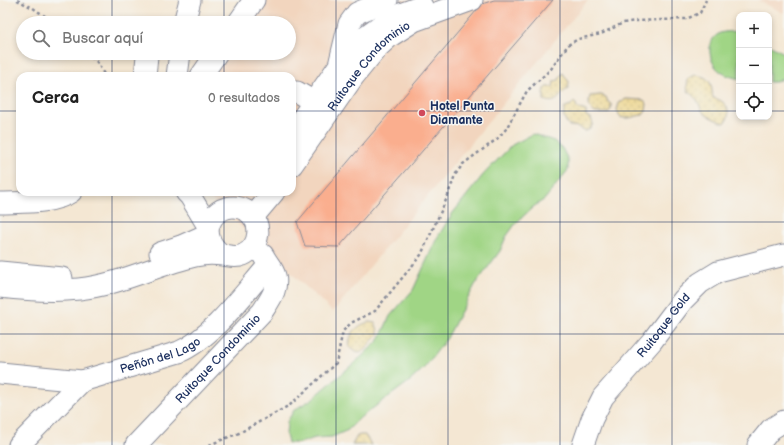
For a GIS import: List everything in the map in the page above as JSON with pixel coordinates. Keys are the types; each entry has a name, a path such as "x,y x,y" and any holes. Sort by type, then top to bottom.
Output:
{"street":[{"path":"186,16 190,0"},
{"path":"243,16 254,0"},
{"path":"338,67 349,24 358,13 387,0"},
{"name":"Ruitoque Condominio","path":"296,127 338,67 360,40 392,17 437,0"},
{"name":"Ruitoque Condominio","path":"296,159 354,76 376,49 389,37 414,22 472,0"},
{"path":"178,72 179,60"},
{"path":"204,72 212,60"},
{"path":"296,92 314,102"},
{"path":"0,203 34,202 64,196"},
{"path":"189,196 208,230 210,242 214,249 222,255"},
{"path":"0,287 42,291 79,289 105,284 196,255 222,255 232,257 249,250 258,234 258,225 239,211 194,196"},
{"path":"239,211 252,196"},
{"path":"0,272 61,278 86,276 120,268 181,246 208,230 214,215 239,211 267,196"},
{"path":"228,312 275,289 276,281 274,273 268,264 249,250"},
{"name":"Ruitoque Gold","path":"583,445 592,419 603,397 652,341 683,300 700,283 718,272 784,255"},
{"name":"Peñón del Lago","path":"0,373 82,381 179,352 200,340 228,312 268,264"},
{"name":"Ruitoque Condominio","path":"136,445 262,312 275,289"},
{"name":"Peñón del Lago","path":"19,445 82,381"},
{"path":"758,445 771,429 784,421"}],"path":[{"path":"17,0 33,8 44,16"},
{"path":"209,445 239,433 290,405 336,362 343,331 350,323 375,311 421,255 447,198 455,175 463,164 497,139 506,129 527,91 551,69 568,45 578,39 601,34 624,23 636,21 686,19 700,13 706,0"},
{"path":"95,60 103,72"}],"shaded area":[{"path":"248,0 588,0 333,312 208,196 296,196 296,72 188,72 198,60 296,60 296,16 235,16"},
{"path":"757,0 784,0 784,13"}],"green space":[{"path":"736,31 736,78 721,72 711,58 710,47 712,41 722,32"},
{"path":"772,47 784,53 784,78 776,82 772,82"},
{"path":"533,134 554,141 562,148 568,160 568,170 545,199 533,207 516,223 506,237 500,251 475,285 447,338 425,367 410,381 361,417 348,430 332,437 315,438 300,443 288,443 286,435 287,422 294,410 312,399 379,340 390,316 413,290 437,238 452,214 483,175 512,145"}],"sand":[{"path":"563,73 569,82 568,89 553,102 544,100 544,91 546,87 553,87 554,81 559,80"},
{"path":"695,75 708,79 711,85 713,98 718,99 727,107 728,115 725,123 704,113 697,100 689,92 687,87 688,79"},
{"path":"601,95 606,97 608,102 611,104 611,109 608,113 595,113 591,109 589,101 590,96"},
{"path":"626,99 644,100 647,104 646,111 643,115 629,118 620,117 617,110 619,103"},
{"path":"574,102 577,108 586,111 586,116 591,118 593,124 590,129 586,131 582,130 580,127 569,126 565,119 565,107"},
{"path":"369,322 375,323 378,333 363,351 360,353 355,352 350,348 350,339 357,328"},
{"path":"365,435 371,445 352,445 357,436"}],"building":[{"name":"Hotel Punta Diamante","path":"494,0 553,0 339,247 305,246 297,222 482,4"}],"place":[{"name":"Hotel Punta Diamante","path":"422,113"}]}
